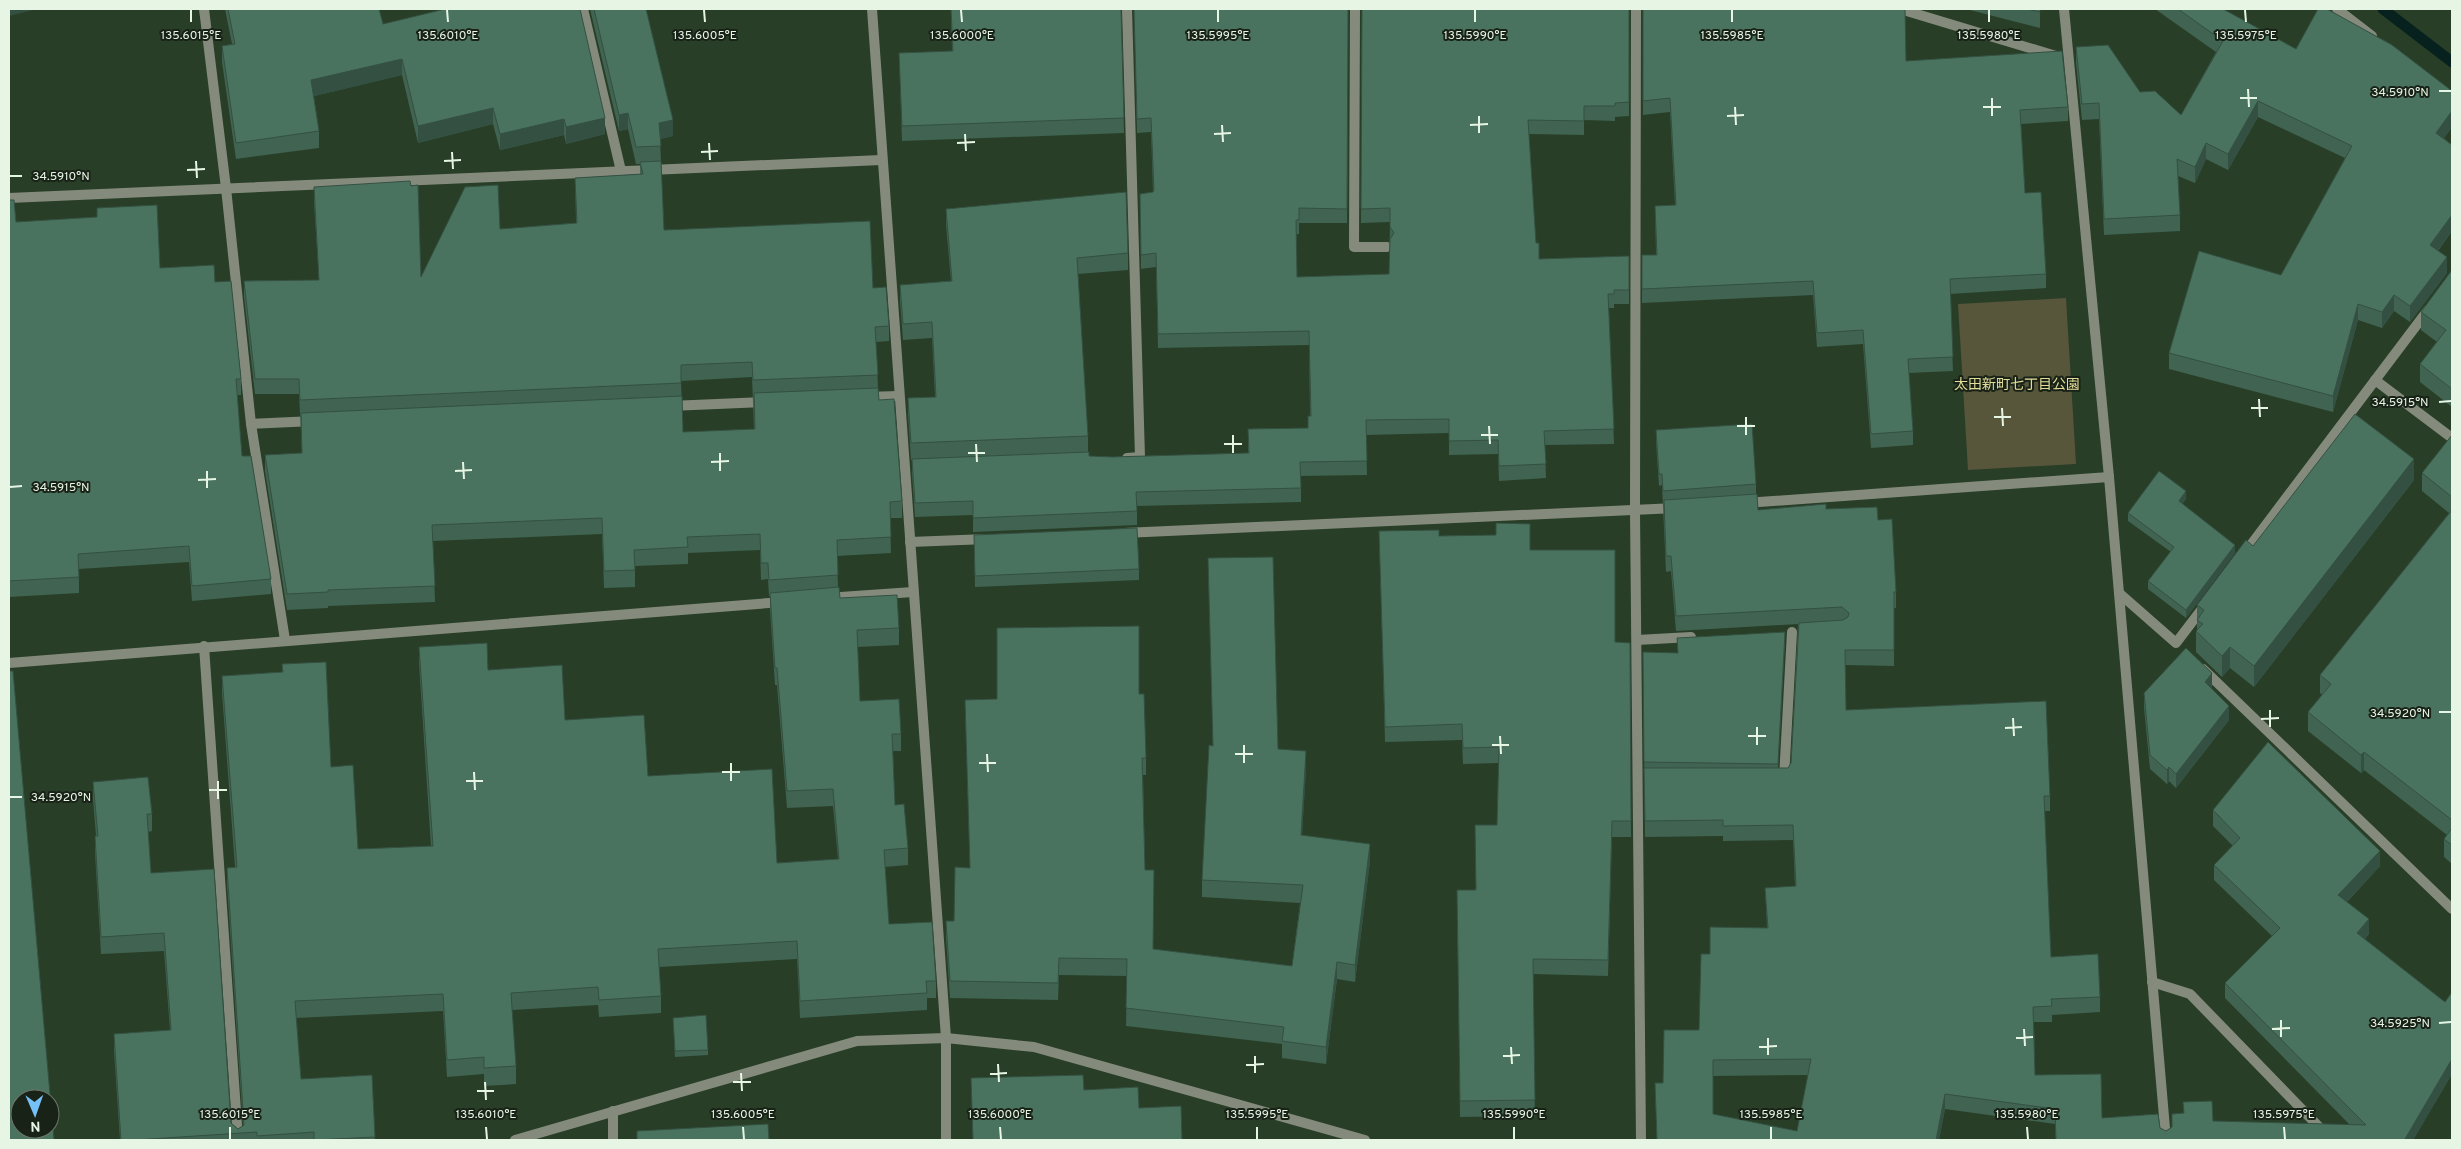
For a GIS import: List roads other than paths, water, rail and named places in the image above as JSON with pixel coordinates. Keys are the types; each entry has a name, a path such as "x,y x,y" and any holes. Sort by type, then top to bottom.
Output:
{"street":[{"path":"204,9 226,188 251,424 285,640"},
{"path":"583,9 621,172"},
{"path":"872,9 881,160 899,396 910,466 910,542 913,592 946,1038 946,1140"},
{"path":"1120,458 1140,457 1127,9"},
{"path":"1355,9 1354,247 1387,247"},
{"path":"1636,9 1635,511 1637,640 1643,776 1641,1140"},
{"path":"1900,9 2069,60"},
{"path":"2064,9 2119,593 2166,1140"},
{"path":"2338,9 2383,45"},
{"path":"9,198 881,160"},
{"path":"2236,564 2434,302"},
{"path":"2375,380 2452,438"},
{"path":"849,398 899,396"},
{"path":"660,406 780,401"},
{"path":"251,424 321,420"},
{"path":"1734,504 2108,477"},
{"path":"1109,534 1635,511 1684,507"},
{"path":"910,542 1000,538"},
{"path":"813,599 913,592"},
{"path":"2119,593 2180,647 2212,596"},
{"path":"9,663 204,646 793,601"},
{"path":"1774,778 1784,778 1792,632"},
{"path":"1637,640 1705,637"},
{"path":"204,646 238,1140"},
{"path":"2197,664 2452,909"},
{"path":"2152,982 2190,994 2321,1129"},
{"path":"515,1140 857,1041 946,1038 1034,1046 1366,1140"},
{"path":"613,1111 613,1140"}],"waterway":[{"path":"2383,9 2452,62"}],"park label":[{"name":"太田新町七丁目公園","path":"2017,384"}]}
